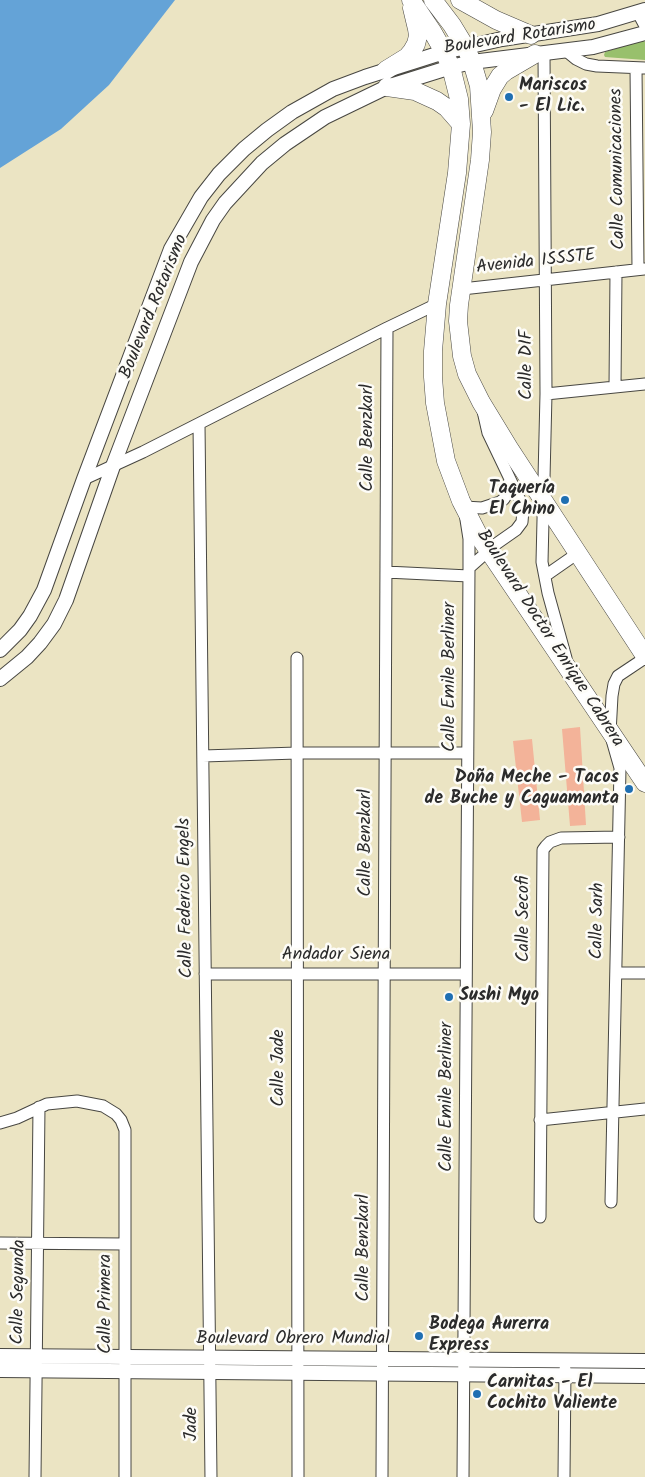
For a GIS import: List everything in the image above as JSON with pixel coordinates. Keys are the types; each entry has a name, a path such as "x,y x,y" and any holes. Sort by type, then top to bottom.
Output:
{"main road":[{"name":"Boulevard Doctor Enrique Cabrera","path":"411,0 448,59 459,98 461,124 457,173 437,304 433,352 435,403 446,461 464,507 489,551 645,783"},
{"path":"411,0 418,36 416,44 412,51 386,78 437,101 447,108 461,124"},
{"path":"432,0 452,25 469,55 479,86 482,119 480,160 458,321 462,356 467,374 481,402 509,448 645,657"},
{"path":"460,0 496,20 531,35"},
{"path":"482,119 492,89 500,76 540,54"}],"street":[{"name":"Boulevard Rotarismo","path":"469,55 502,39 598,24 642,11"},
{"path":"642,11 645,26"},
{"name":"Boulevard Rotarismo","path":"0,650 20,630 44,590 171,249 202,197 219,174 244,149 292,112 333,89 386,78 448,59 469,55 540,54 593,46 645,33"},
{"path":"565,50 586,64 640,68"},
{"name":"Calle DIF","path":"540,54 546,280 546,394 542,562 570,674"},
{"name":"Calle Comunicaciones","path":"640,68 641,269"},
{"name":"Boulevard Rotarismo","path":"0,679 27,657 40,643 54,624 66,600 112,466 190,262 213,220 225,203 262,163 285,144 386,78"},
{"name":"Avenida ISSSTE","path":"462,289 641,269"},
{"path":"615,387 616,272"},
{"path":"84,479 199,424 437,304"},
{"name":"Calle Benzkarl","path":"382,1477 387,328"},
{"path":"546,394 645,384"},
{"path":"386,572 469,572 489,551 516,530 522,522 523,510 520,500 488,433 481,402"},
{"path":"110,409 136,404"},
{"name":"Calle Federico Engels","path":"199,424 210,1365"},
{"path":"464,507 482,508 500,502 507,494 510,479"},
{"name":"Calle Emile Berliner","path":"463,1477 469,572 469,539 464,507"},
{"path":"545,576 578,553"},
{"name":"Calle Sarh","path":"611,1202 620,768 610,732 612,696 614,684 618,676 645,657"},
{"name":"Calle Jade","path":"297,658 298,1477"},
{"path":"203,756 297,753 467,753"},
{"name":"Calle Secofi","path":"540,1217 543,850 550,842 561,838 619,837"},
{"path":"616,973 645,973"},
{"name":"Andador Siena","path":"205,974 466,974"},
{"name":"Calle Primera","path":"39,1107 47,1104 77,1101 103,1106 116,1114 125,1130 125,1477"},
{"path":"0,1123 17,1118 39,1107"},
{"name":"Calle Segunda","path":"35,1477 39,1107"},
{"path":"540,1120 645,1109"},
{"path":"0,1243 125,1244"},
{"name":"Boulevard Obrero Mundial","path":"0,1356 36,1363 210,1365 298,1372 464,1360 645,1361"},
{"name":"Boulevard Obrero Mundial","path":"210,1365 298,1358 464,1374 645,1376"},
{"path":"564,1477 565,1360"},
{"name":"Boulevard Obrero Mundial","path":"0,1370 36,1363"},
{"name":"Jade","path":"210,1365 211,1477"}],"green space":[{"path":"643,40 645,42 645,60 605,57 604,55 605,52"}],"water":[{"path":"0,0 175,0 109,85 61,129 0,168"}],"building":[{"path":"580,727 586,825 570,826 562,729"},
{"path":"532,739 540,820 522,822 513,741"}],"place":[{"name":"Mariscos - El Lic.","path":"509,97"},
{"name":"Taquería El Chino","path":"565,500"},
{"name":"Doña Meche - Tacos de Buche y Caguamanta","path":"629,789"},
{"name":"Sushi Myo","path":"449,997"},
{"name":"Bodega Aurerra Express","path":"419,1336"},
{"name":"Carnitas - El Cochito Valiente","path":"477,1394"}]}
